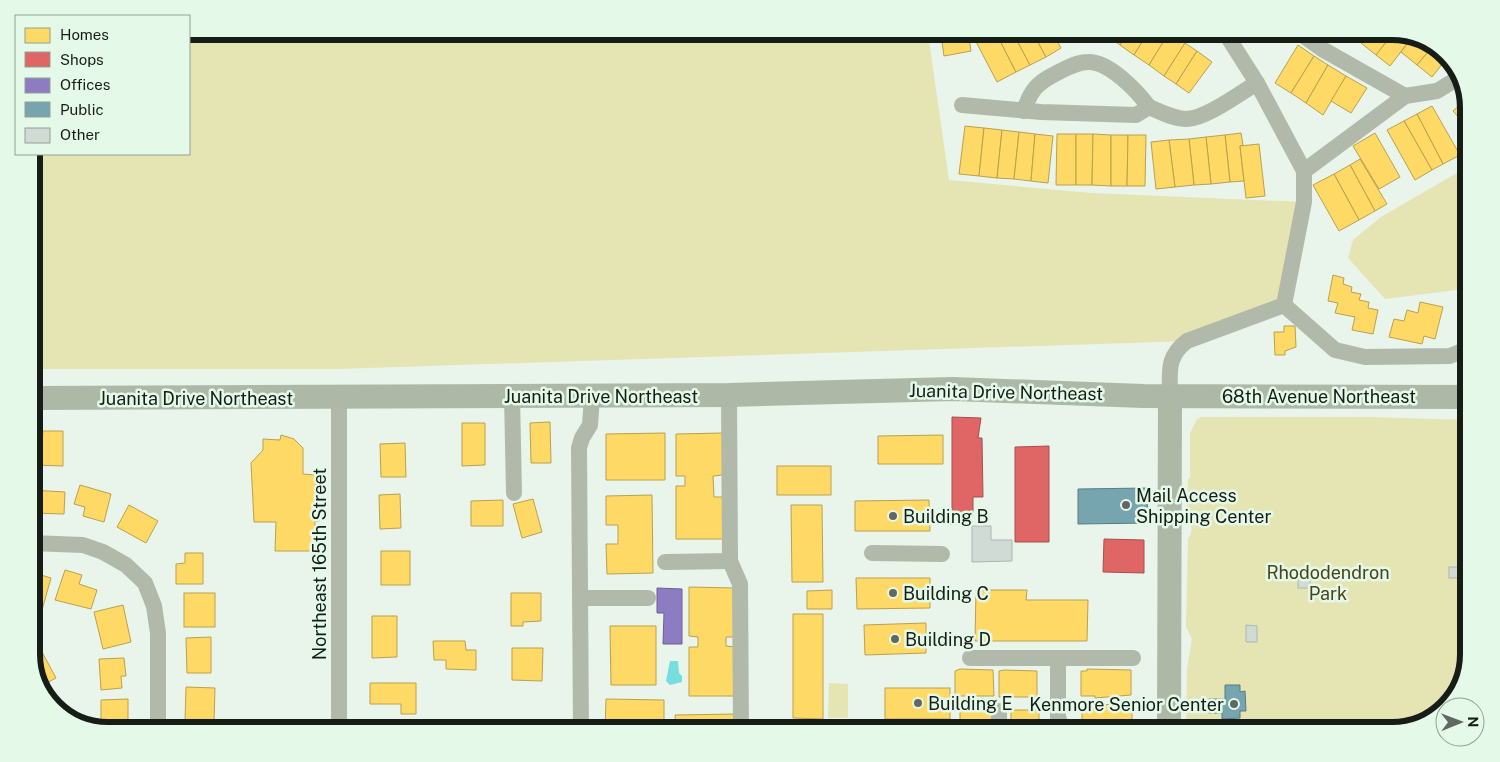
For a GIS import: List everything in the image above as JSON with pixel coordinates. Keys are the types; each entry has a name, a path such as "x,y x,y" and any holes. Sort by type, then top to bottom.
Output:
{"main road":[{"name":"Juanita Drive Northeast","path":"40,398 729,395 953,389 1170,396"},
{"name":"68th Avenue Northeast","path":"1170,396 1460,397"},
{"path":"1169,722 1170,396"}],"street":[{"path":"1230,40 1257,83 1304,171 1304,202 1284,306"},
{"path":"1310,40 1405,96"},
{"path":"1024,111 1029,94 1039,82 1075,64 1089,61 1106,68 1137,90 1149,107 1175,118 1188,119 1203,114 1257,83"},
{"path":"1304,171 1405,96 1437,91 1454,81"},
{"path":"962,104 1024,111 1136,115 1149,107"},
{"path":"1284,306 1335,350 1365,357 1450,356 1460,352"},
{"path":"1170,396 1171,359 1177,348 1186,341 1284,306"},
{"path":"729,395 730,561 740,584 742,722"},
{"path":"512,396 514,493"},
{"path":"581,722 579,448 582,438 590,425 592,396"},
{"name":"Northeast 165th Street","path":"339,397 339,722"},
{"path":"40,543 83,545 103,552 126,565 145,583 154,606 158,633 158,722"},
{"path":"872,554 942,554"},
{"path":"666,562 730,561"},
{"path":"580,598 648,598"},
{"path":"970,658 1133,658"},
{"path":"1058,658 1058,717 1060,722"},
{"path":"999,711 999,722"}],"green space":[{"path":"190,40 929,40 949,180 1091,193 1304,202 1284,305 1187,341 338,369 40,369 40,155 190,155"},
{"path":"1460,171 1460,292 1456,290 1385,299 1348,258 1353,240 1381,217"},
{"name":"Rhododendron Park","path":"1202,417 1367,417 1460,420 1459,667 1453,684 1446,695 1444,697 1435,697 1435,706 1418,717 1392,722 1186,722 1187,669 1192,639 1186,627 1188,539 1192,529 1187,504 1188,479 1190,478 1190,433 1197,419"},
{"path":"829,683 848,684 848,718 828,718"}],"water":[{"path":"670,661 678,661 682,682 670,685 666,681"}],"building: Homes":[{"path":"942,40 969,40 971,51 944,56"},
{"path":"975,40 1000,40 1016,72 997,82"},
{"path":"1000,40 1017,40 1030,65 1016,72"},
{"path":"1017,40 1037,40 1046,57 1030,65"},
{"path":"1037,40 1057,40 1061,48 1046,57"},
{"path":"1113,40 1123,40 1120,45"},
{"path":"1123,40 1143,40 1134,55 1120,45"},
{"path":"1143,40 1164,40 1149,65 1134,55"},
{"path":"1164,40 1187,40 1164,76 1149,65"},
{"path":"1364,40 1388,40 1376,55 1361,43"},
{"path":"1388,40 1408,42 1390,66 1376,55"},
{"path":"1409,42 1429,51 1417,65 1401,52"},
{"path":"1185,43 1197,51 1176,84 1164,76"},
{"path":"1298,45 1314,56 1291,93 1275,83"},
{"path":"1197,51 1212,62 1189,93 1176,84"},
{"path":"1429,51 1443,63 1432,77 1417,65"},
{"path":"1314,56 1328,65 1306,103 1291,93"},
{"path":"1328,65 1346,76 1323,115 1306,103"},
{"path":"1346,76 1367,88 1351,113 1331,101"},
{"path":"1460,105 1460,119 1453,111"},
{"path":"1432,106 1460,155 1443,164 1417,114"},
{"path":"1417,114 1443,164 1432,170 1404,121"},
{"path":"1404,121 1432,170 1415,180 1387,130"},
{"path":"965,126 984,128 979,176 959,174"},
{"path":"984,128 1002,130 997,178 979,176"},
{"path":"1002,130 1019,132 1014,179 997,178"},
{"path":"1019,132 1035,134 1031,181 1014,179"},
{"path":"1241,133 1243,145 1240,146 1244,181 1230,182 1225,135"},
{"path":"1375,133 1400,177 1379,189 1353,146"},
{"path":"1035,134 1053,136 1048,183 1031,181"},
{"path":"1057,134 1076,134 1076,185 1056,185"},
{"path":"1076,134 1093,134 1092,185 1076,185"},
{"path":"1093,134 1111,135 1111,186 1092,185"},
{"path":"1111,135 1128,135 1127,186 1111,186"},
{"path":"1128,135 1146,135 1145,186 1127,186"},
{"path":"1225,135 1230,182 1211,184 1206,137"},
{"path":"1206,137 1211,184 1194,185 1189,139"},
{"path":"1189,139 1194,185 1175,187 1169,140"},
{"path":"1169,140 1175,187 1156,189 1151,142"},
{"path":"1259,144 1265,196 1246,198 1240,146"},
{"path":"1360,159 1387,204 1375,211 1350,165"},
{"path":"1350,165 1375,211 1359,220 1334,174"},
{"path":"1334,174 1359,220 1339,231 1313,185"},
{"path":"1333,275 1344,278 1343,284 1352,287 1351,292 1361,294 1359,300 1369,302 1368,308 1378,310 1373,334 1352,330 1355,317 1335,313 1338,303 1328,301"},
{"path":"1420,302 1443,307 1435,339 1424,336 1422,344 1389,337 1394,319 1404,321 1407,310 1418,313"},
{"path":"1284,326 1295,326 1296,347 1285,351 1285,355 1275,355 1274,332 1284,332"},
{"path":"550,422 551,463 531,463 530,423"},
{"path":"462,423 485,423 485,465 462,466"},
{"path":"43,431 63,431 63,466 40,465 40,442 42,442"},
{"path":"665,433 665,480 606,480 606,434"},
{"path":"723,433 723,475 713,476 714,497 723,497 723,539 676,539 676,486 685,486 685,476 676,476 676,434"},
{"path":"281,435 294,439 303,448 303,474 316,475 315,500 319,500 319,521 315,521 315,551 275,551 276,522 254,522 251,463 263,450 263,439 280,440"},
{"path":"943,435 943,464 878,464 878,436"},
{"path":"405,443 406,477 381,477 380,444"},
{"path":"777,466 831,466 831,495 777,495"},
{"path":"80,485 111,494 104,522 83,516 85,507 74,504"},
{"path":"40,491 65,492 64,514 40,513"},
{"path":"400,494 401,528 380,529 379,495"},
{"path":"652,495 653,573 607,574 606,544 618,544 618,525 606,525 606,496"},
{"path":"533,499 542,532 522,538 513,504"},
{"path":"503,500 503,526 471,526 471,501"},
{"name":"Building B","path":"929,500 930,531 855,531 855,501"},
{"path":"129,505 158,521 146,543 117,527"},
{"path":"791,505 822,505 823,582 792,582"},
{"path":"381,551 410,551 410,585 381,585"},
{"path":"185,553 203,553 203,584 176,584 176,564 185,563"},
{"path":"65,570 82,575 79,584 97,590 91,609 55,600"},
{"path":"40,575 51,578 42,610 40,609"},
{"name":"Building C","path":"856,578 930,578 930,608 857,609"},
{"path":"689,587 735,588 735,637 726,637 726,646 735,647 736,696 689,696 689,647 698,647 698,637 689,636"},
{"path":"832,590 832,609 807,609 807,591"},
{"path":"976,590 1027,590 1026,600 1088,600 1087,641 975,641"},
{"path":"184,593 215,593 215,627 184,627"},
{"path":"511,593 541,593 541,621 523,622 523,626 511,626"},
{"path":"123,605 131,642 103,649 94,612"},
{"path":"793,614 823,614 823,719 793,718"},
{"path":"372,616 397,616 397,657 372,658"},
{"name":"Building D","path":"926,623 926,653 865,655 864,625"},
{"path":"610,626 656,626 656,685 611,685"},
{"path":"211,637 211,673 187,673 186,638"},
{"path":"433,641 465,641 466,650 476,650 476,670 446,669 446,660 434,660"},
{"path":"512,648 543,648 542,681 512,680"},
{"path":"40,650 56,678 47,683 41,667"},
{"path":"124,658 126,676 121,676 122,688 101,690 99,659"},
{"path":"960,669 993,670 994,696 955,696 955,671"},
{"path":"1087,669 1131,670 1131,695 1095,698 1095,696 1081,696 1081,671 1087,671"},
{"path":"999,671 1037,671 1037,697 999,697"},
{"path":"370,683 416,683 416,714 401,714 401,704 370,704"},
{"path":"186,687 215,688 214,722 185,721"},
{"name":"Building E","path":"885,688 950,688 950,719 885,719"},
{"path":"128,699 128,720 119,722 101,721 101,700"},
{"path":"606,699 664,700 664,722 605,722"},
{"path":"1096,704 1132,706 1132,722 1082,722 1082,707 1096,707"},
{"path":"960,708 993,708 994,722 960,722"},
{"path":"1011,710 1039,710 1039,722 1011,722"},
{"path":"736,714 736,722 675,722 675,715"}],"building: Shops":[{"path":"952,417 981,418 978,438 982,438 983,497 973,497 973,516 952,516"},
{"path":"1049,446 1049,542 1015,542 1015,447"},
{"path":"1104,539 1144,540 1144,573 1103,572"}],"building: Offices":[{"path":"657,588 682,589 682,644 663,644 664,613 657,613"}],"building: Public":[{"path":"1147,488 1148,523 1078,524 1078,489"},
{"path":"1225,685 1240,685 1240,692 1245,691 1246,711 1240,711 1240,718 1222,719 1222,713 1209,713 1209,699 1225,699"}],"building: Other":[{"path":"972,526 991,526 991,540 1012,540 1012,561 972,562"},
{"path":"1449,567 1458,567 1458,578 1449,578"},
{"path":"1298,569 1310,569 1310,588 1298,588"},
{"path":"1246,625 1257,626 1257,642 1246,642"}],"place":[{"name":"Mail Access Shipping Center","path":"1126,505"},
{"name":"Building B","path":"893,516"},
{"name":"Building C","path":"893,593"},
{"name":"Building D","path":"895,639"},
{"name":"Building E","path":"918,703"},
{"name":"Kenmore Senior Center","path":"1234,704"}]}
